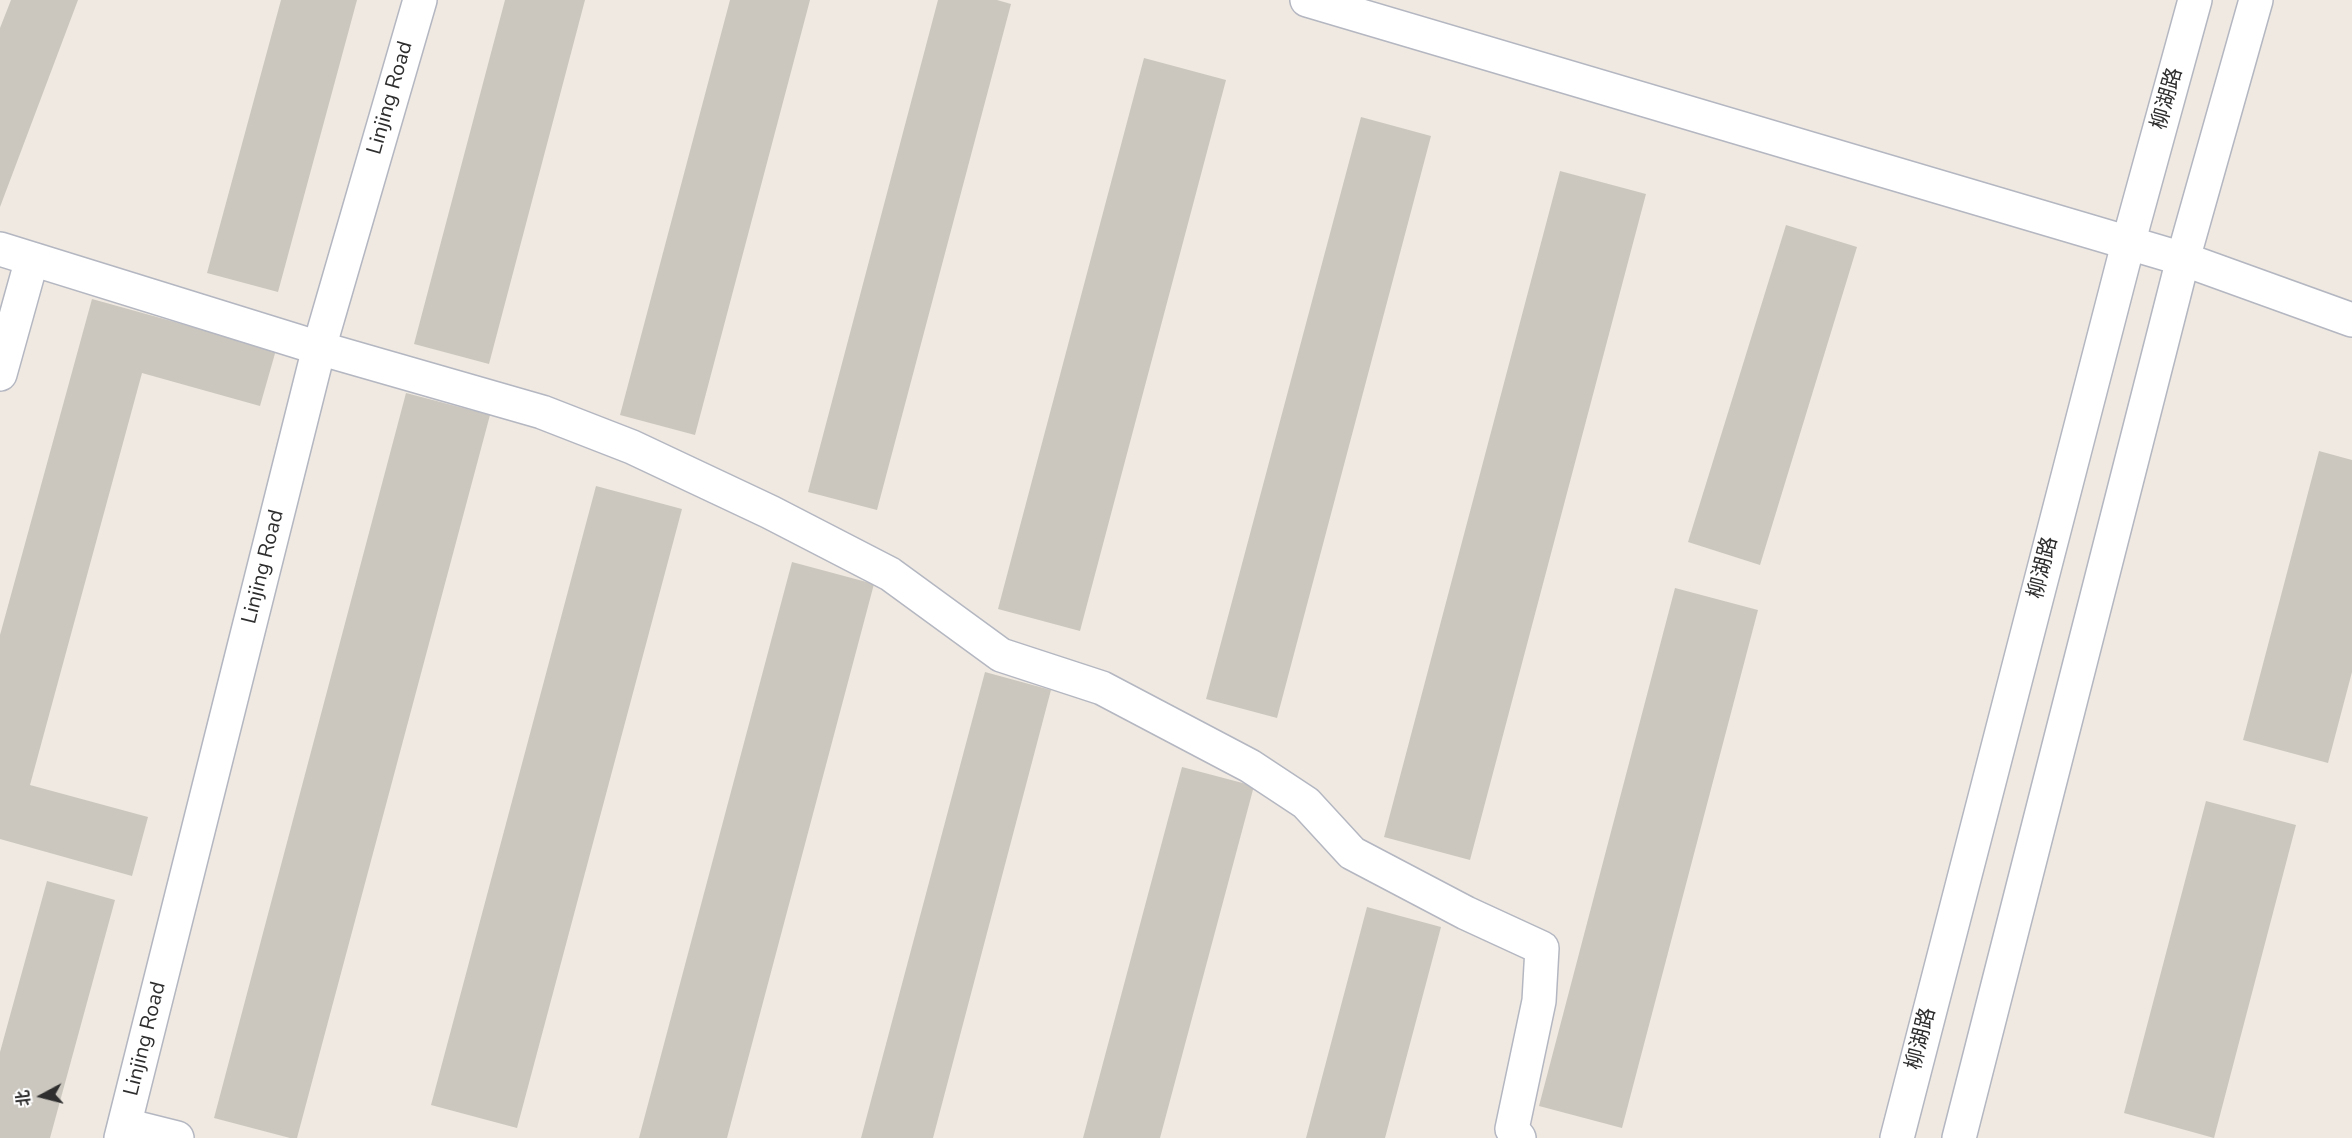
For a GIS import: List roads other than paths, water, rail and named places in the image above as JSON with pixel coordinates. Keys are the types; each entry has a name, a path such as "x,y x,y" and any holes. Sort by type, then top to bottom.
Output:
{"street":[{"name":"Linjing Road","path":"123,1131 319,348 420,0"},
{"path":"1306,0 2183,259 2352,320"},
{"name":"柳湖路","path":"1897,1138 2128,244 2195,0"},
{"path":"1959,1138 2183,259 2256,0"},
{"path":"0,249 319,348 542,412 632,447 770,512 890,574 1001,655 1102,688 1250,766 1306,803 1352,853 1466,913 1542,948 1539,1001 1512,1129 1519,1138"},
{"path":"0,374 32,259"},
{"path":"123,1131 177,1138"}]}
